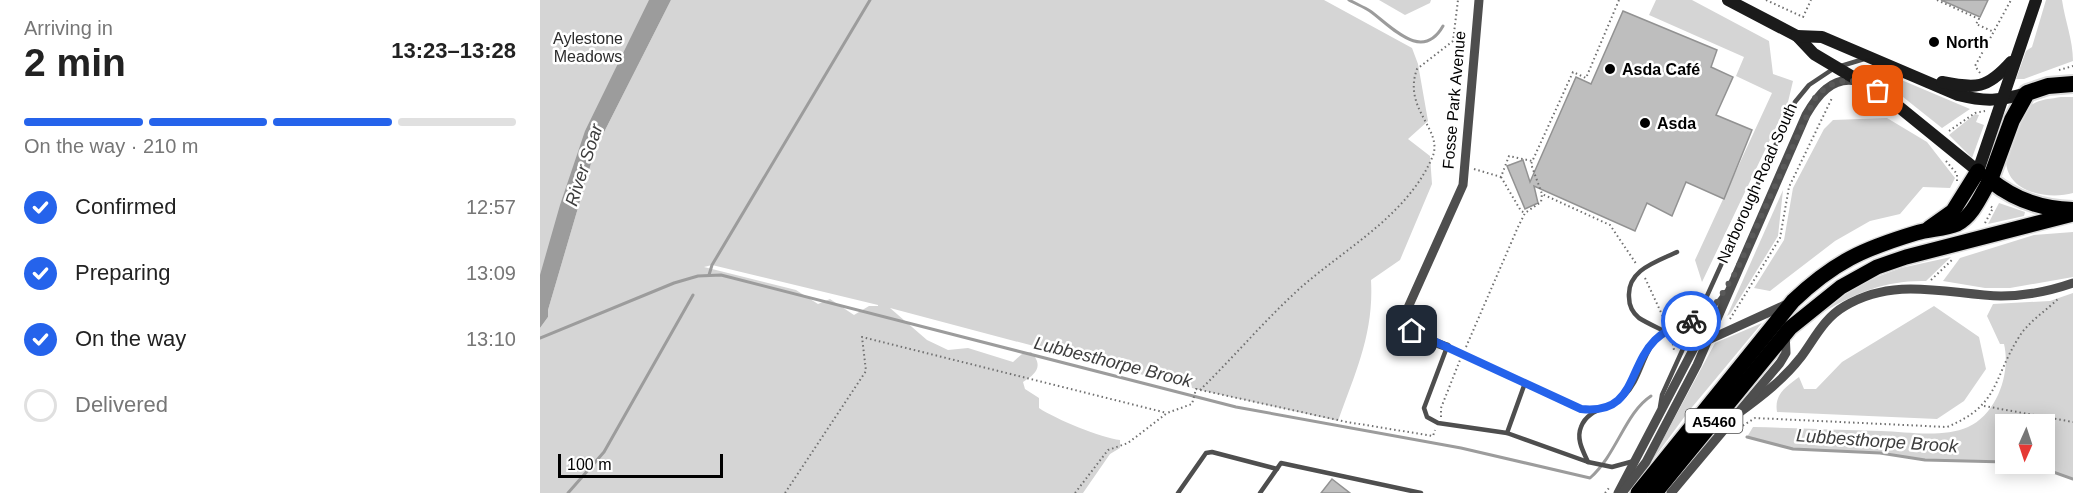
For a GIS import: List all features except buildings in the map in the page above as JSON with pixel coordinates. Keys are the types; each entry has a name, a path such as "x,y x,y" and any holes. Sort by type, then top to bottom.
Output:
{"highway":[{"path":"2073,84 2048,86 2027,93 1984,176 2026,202 2073,212"}],"main road":[{"name":"Narborough Road South","path":"1638,493 1790,306 1831,269 1859,252 1927,230 1957,224 1970,214 1984,176"},
{"name":"A5460","path":"1655,493 1785,333 1811,308 1876,267 2073,212"}],"street":[{"name":"Fosse Park Avenue","path":"1447,347 1412,331 1405,320 1406,312 1463,185 1467,165 1479,0"},
{"path":"1728,0 1797,36 1814,54 1867,84 1921,122 1984,176 2001,100 2036,0"},
{"path":"1797,36 1822,37 1958,95 1980,101 2001,100 2027,93"},
{"path":"1915,77 1971,88 1980,86 2001,74 2016,57"},
{"name":"Narborough Road South","path":"1620,493 1647,462 1710,337 1736,272 1815,98 1828,86 1844,80 1867,84"},
{"path":"1674,492 1721,431 1781,378 1802,356 1822,325 1843,307 1876,292 1924,287 2002,296 2035,293 2073,283"},
{"path":"1740,412 1786,353 1785,333 1790,306"},
{"name":"Narborough Road South","path":"1620,493 1685,359 1695,346 1710,337 1790,306"}],"lane":[{"path":"1659,412 1662,395 1795,102 1816,80 1837,68 1855,60 1872,59"},
{"path":"1666,330 1639,317 1629,302 1632,280 1640,271 1677,252"},
{"path":"1588,462 1579,436 1584,421 1594,411 1610,405 1625,395 1644,355 1666,330 1699,317 1720,300 1736,272"},
{"path":"1594,411 1581,409 1462,356 1447,347 1424,408 1426,417 1441,424 1507,433 1588,462 1612,467 1634,461"},
{"path":"1507,433 1525,383"},
{"path":"1178,493 1206,453 1212,452 1277,470"},
{"path":"1260,493 1281,464 1419,493"}],"path":[{"path":"1076,493 1108,450 1128,443 1167,413 1192,404 1198,389 1305,284 1396,209 1417,184 1432,159 1436,138 1416,104 1415,74 1417,69 1453,40 1458,0"},
{"path":"1198,389 1347,422 1433,436 1434,430 1440,430 1441,408 1525,213 1541,202 1542,194 1531,164 1532,161 1573,72 1586,78 1619,0"},
{"path":"1767,0 1803,16 1810,0"},
{"path":"1937,0 1979,19 1976,24 1994,32"},
{"path":"1985,79 1975,66 2011,0"},
{"path":"1868,100 1896,120"},
{"path":"1947,133 1975,113 1985,112"},
{"path":"1501,177 1509,156 1532,161"},
{"path":"1945,160 1957,174 1956,188"},
{"path":"1467,165 1480,173 1501,177 1521,211 1525,213"},
{"path":"1542,194 1610,225 1640,271 1664,318 1675,353"},
{"path":"1984,229 1993,208 1991,206"},
{"path":"1924,287 1958,255"},
{"path":"1721,431 1730,435 1755,418 1816,419 1921,428 1947,427 1968,418 1984,406 2020,334 2064,294"},
{"path":"1664,318 1686,308 1699,296"},
{"path":"785,493 866,371 862,337 1167,413"},
{"path":"1984,406 2073,422"},
{"path":"1605,493 1610,486"}],"green space":[{"name":"Aylestone Meadows","path":"540,0 663,0 600,115 540,307"},
{"path":"671,0 1324,0 1412,48 1418,64 1428,121 1408,139 1430,156 1432,184 1400,260 1371,280 1367,335 1338,421 1196,389 890,308 927,340 948,350 968,348 1013,362 1022,354 1031,352 1038,366 1035,373 1023,382 1025,389 1039,398 1039,408 1079,427 1120,440 1120,448 1110,454 1083,493 540,493 540,328 548,317 548,310 595,150","holes":["712,265 878,305 869,306 854,315 830,299 818,304 796,290 704,267"]},
{"path":"1379,0 1431,0 1430,3 1405,15"},
{"path":"1656,0 1692,0 1769,41 1773,74 1793,81 1788,102 1702,282 1695,260 1772,93 1736,76 1744,57 1649,15"},
{"path":"2046,0 2062,0 2073,61 2024,79 2016,79 2026,51 2032,47"},
{"path":"1866,65 1970,109 1942,128 1898,93 1855,69"},
{"path":"2073,97 2073,193 2053,195 2031,192 2021,187 2008,172 2007,155 2017,125 2026,109 2037,102"},
{"path":"1975,114 1979,115 1976,122 1984,125 1972,158 1949,135"},
{"path":"1887,118 1927,142 1955,178 1950,188 1923,187 1900,214 1870,221 1835,241 1770,291 1754,288 1784,240 1793,188 1824,129 1833,120"},
{"path":"1783,190 1778,236 1727,316"},
{"path":"1999,203 2025,212 2024,216 1988,224"},
{"path":"2073,232 2073,277 2010,288 1985,288 1943,281 1960,258 2034,235"},
{"path":"1951,257 1926,281 1912,281 1873,288 1825,311 1823,309 1855,285 1901,268"},
{"path":"2073,293 2073,479 2055,473 2055,414 1995,414 1995,462 1925,460 1880,453 1793,449 1747,437 1753,427 1925,434 1968,427 1987,413 2000,392 2003,380 2006,355 2004,344 2000,344 1987,316 1993,304 2050,301"},
{"path":"1934,306 1979,337 1986,369 1964,401 1937,419 1777,412 1779,396 1799,377 1804,389 1816,389 1842,362"},
{"path":"1762,323 1688,412 1649,465 1715,343"}],"water":[{"name":"River Soar","path":"649,0 671,0 595,150 548,310 548,317 540,328 540,275 560,205 585,131"}],"waterway":[{"path":"709,275 712,265 870,0"},
{"path":"1349,0 1370,11 1397,32 1416,41 1426,41 1435,37 1443,26"},
{"name":"Lubbesthorpe Brook","path":"540,338 674,283 698,276 721,275 1236,407 1461,448 1590,478 1607,457 1634,413 1651,396"},
{"path":"568,493 604,452 693,295"},
{"name":"Lubbesthorpe Brook","path":"1747,437 1793,449 1880,453 1925,460 1995,462"},
{"name":"Lubbesthorpe Brook","path":"2055,473 2073,479"}],"way so far":[{"path":"1691,321 1720,300 1736,272 1815,98 1828,86 1844,80 1867,84 1878,91"}],"place":[{"name":"North","path":"1934,42"},
{"name":"Asda Café","path":"1610,69"},
{"name":"Asda","path":"1645,123"}],"route":[{"path":"1412,331 1581,409 1594,411 1610,405 1625,395 1653,341 1664,331 1691,321"}]}
